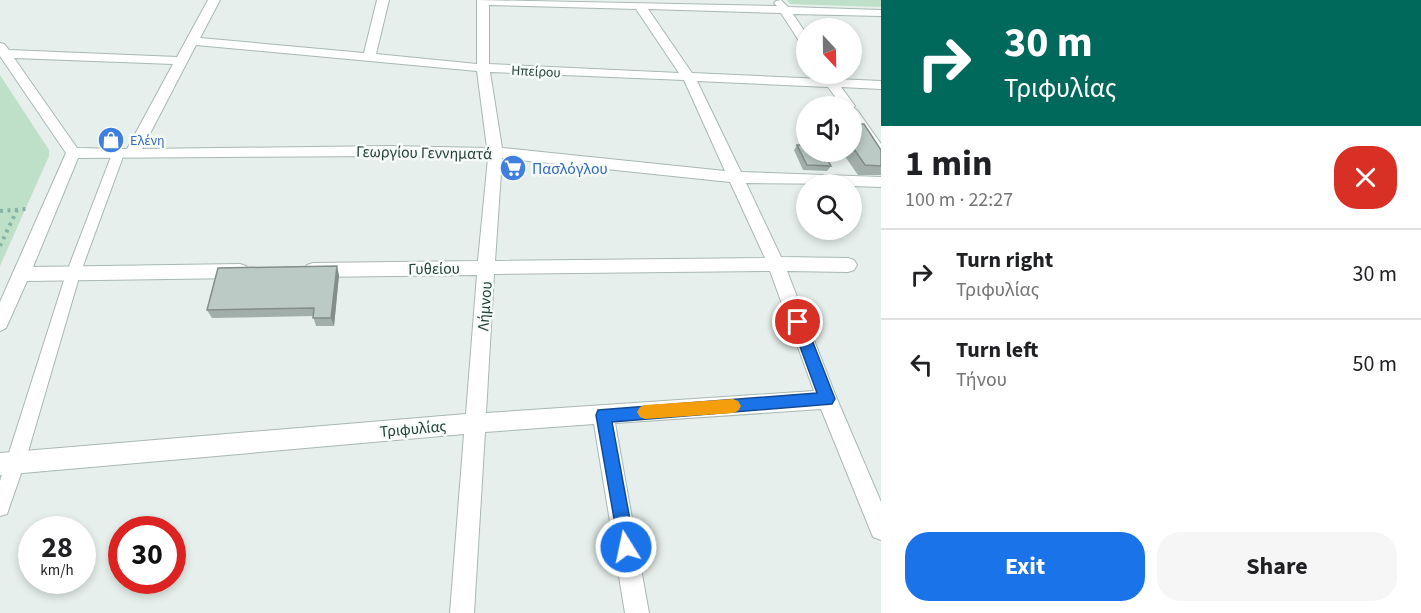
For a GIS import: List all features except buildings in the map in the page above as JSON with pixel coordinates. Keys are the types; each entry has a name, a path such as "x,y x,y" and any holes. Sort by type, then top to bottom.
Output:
{"street":[{"path":"0,507 8,463 73,274 125,154 181,61 213,0"},
{"path":"369,57 382,0"},
{"path":"482,1 640,6 782,5 881,13"},
{"name":"Λήμνου","path":"462,613 486,267 494,190 495,153 483,68 482,1"},
{"path":"782,5 796,27"},
{"path":"640,6 689,78 736,177 776,264 827,399 881,529"},
{"name":"Ηπείρου","path":"192,41 483,68 689,78 796,78"},
{"path":"2,51 181,61"},
{"path":"0,323 73,153 2,51"},
{"name":"Ηπείρου","path":"862,82 881,85"},
{"path":"862,127 881,155"},
{"name":"Γεωργίου Γεννηματά","path":"73,153 360,150 495,153 536,155 736,177 881,182"},
{"name":"Γυθείου","path":"297,270 848,265"},
{"path":"20,274 262,271"},
{"name":"Τριφυλίας","path":"8,463 476,423 827,399"},
{"path":"603,415 637,613"}],"path":[{"path":"0,211 17,210 0,246"}],"green space":[{"path":"787,0 881,0 881,7 790,4"},
{"path":"0,75 49,150 49,156 0,266"}],"slow traffic":[{"path":"645,412 733,406"}],"place":[{"name":"Ελένη","path":"111,140"},
{"name":"Πασλόγλου","path":"513,168"}],"route":[{"path":"626,547 603,415 827,399 798,322"}]}
